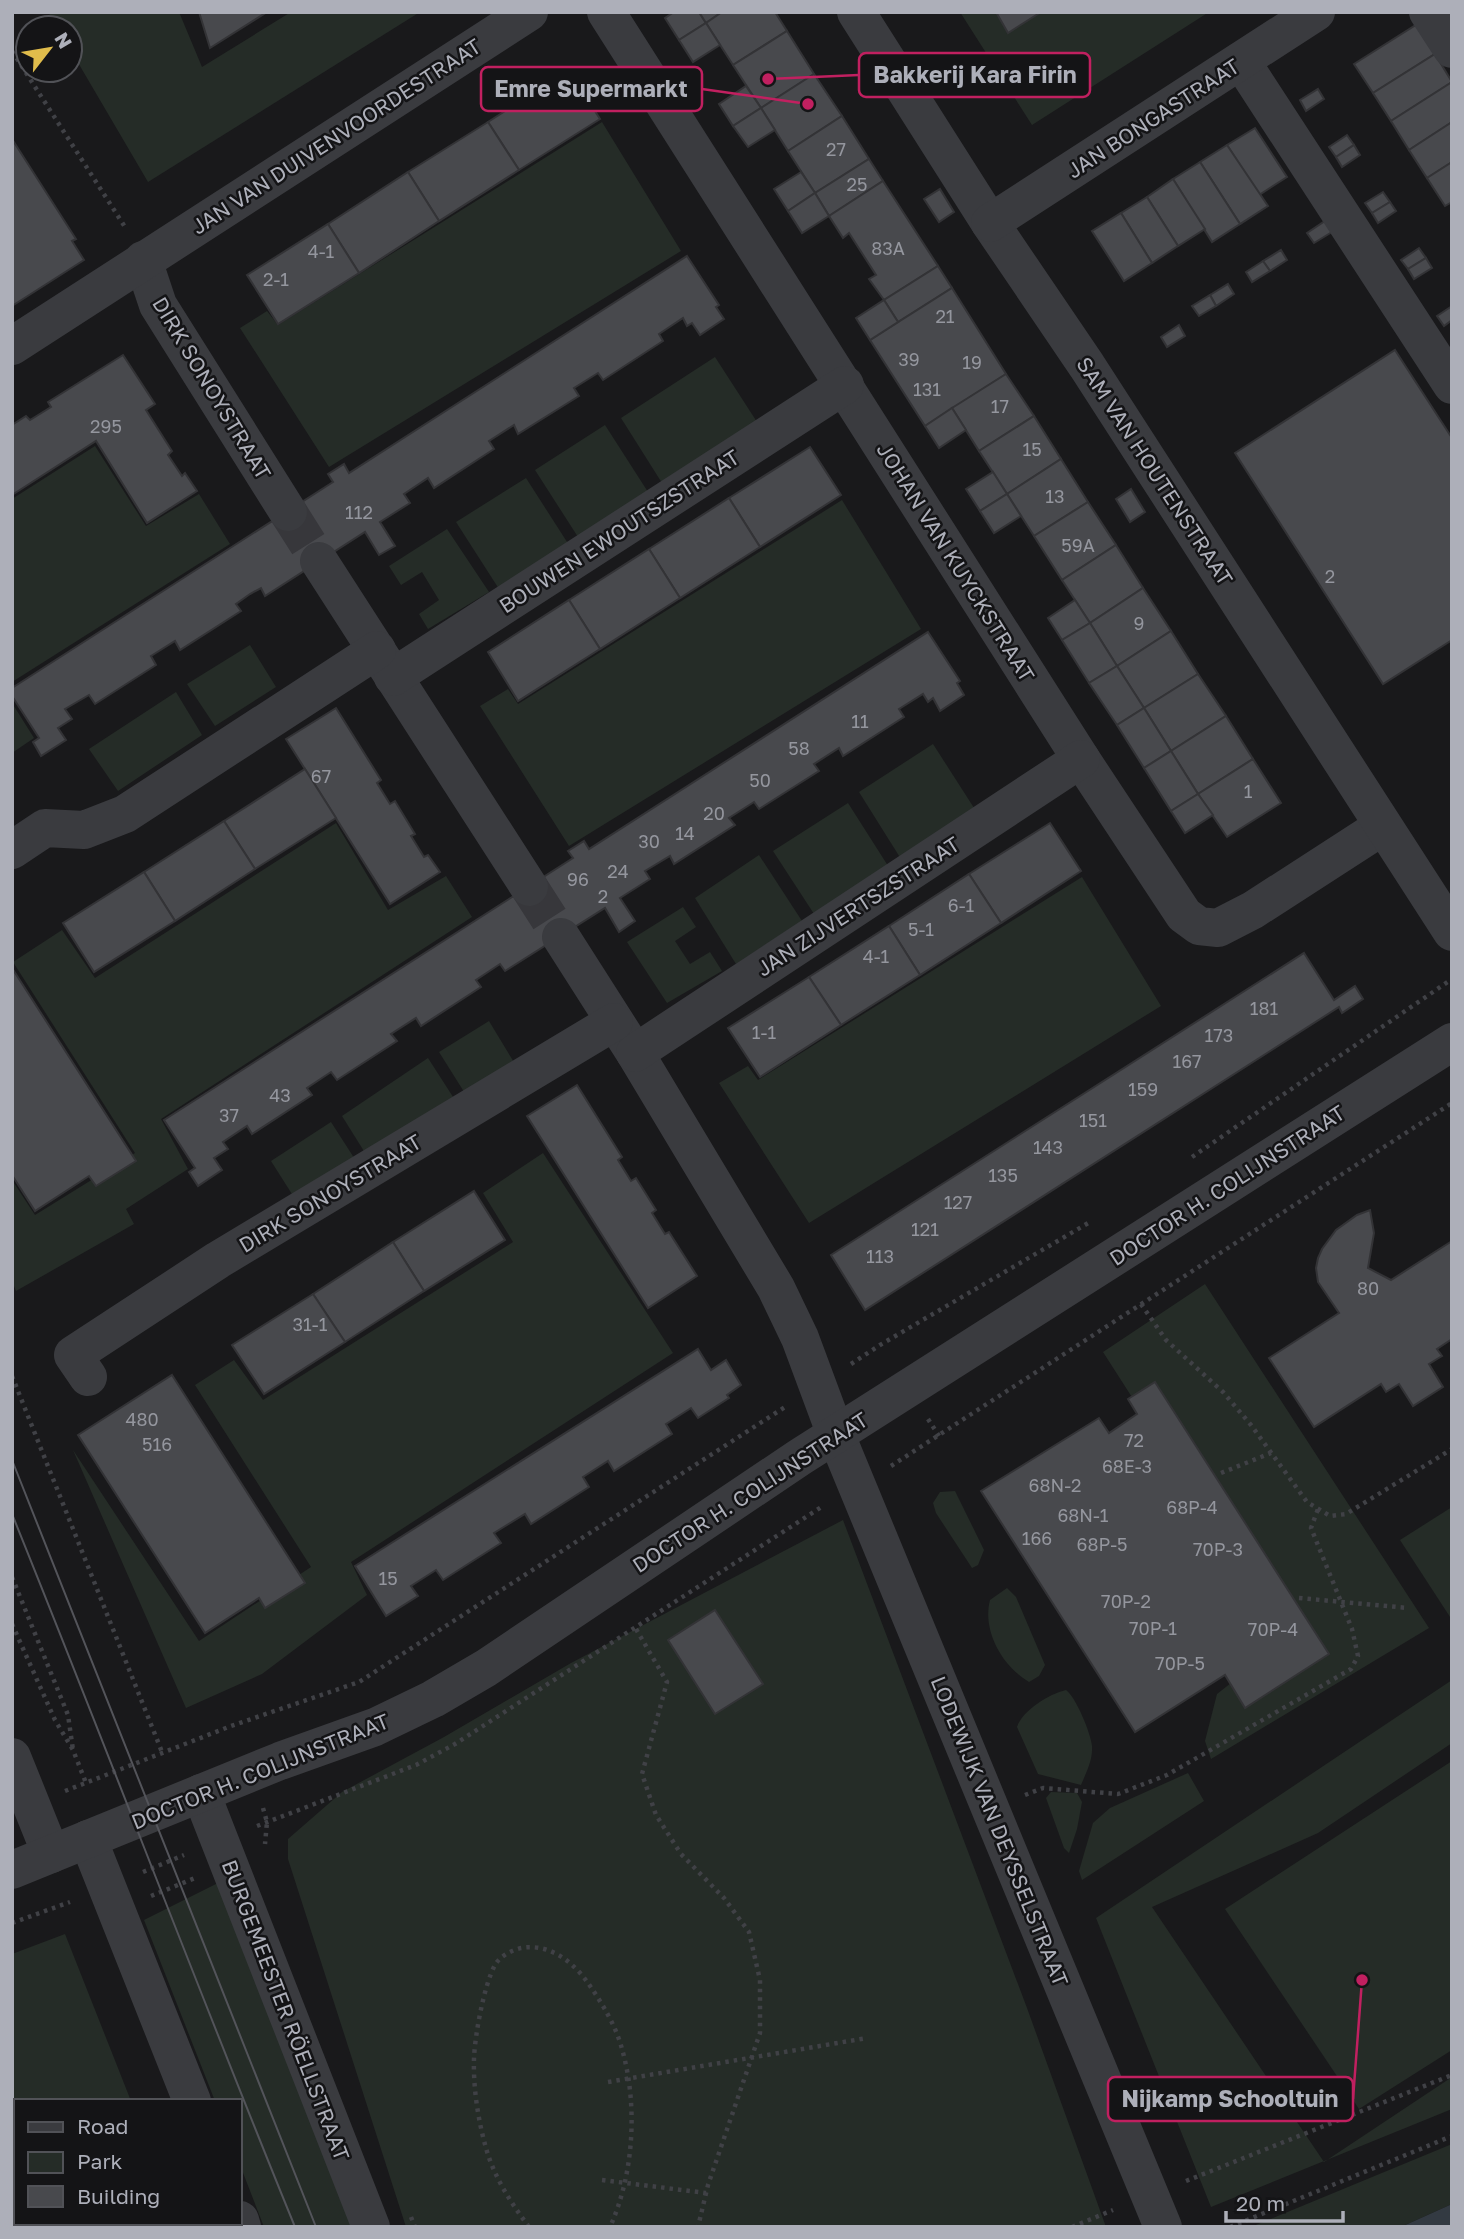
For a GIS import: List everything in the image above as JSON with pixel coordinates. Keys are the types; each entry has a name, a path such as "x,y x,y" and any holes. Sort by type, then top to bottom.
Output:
{"street":[{"name":"JAN VAN DUIVENVOORDESTRAAT","path":"12,346 529,12"},
{"name":"JOHAN VAN KUYCKSTRAAT","path":"606,12 1081,759 1184,915 1199,926 1218,928 1253,910 1383,826"},
{"name":"SAM VAN HOUTENSTRAAT","path":"856,12 990,223 1087,366 1452,932"},
{"name":"JAN BONGASTRAAT","path":"990,223 1316,12"},
{"path":"1428,12 1452,49"},
{"path":"1241,61 1452,385"},
{"name":"DIRK SONOYSTRAAT","path":"143,260 158,305 288,512"},
{"name":"BOUWEN EWOUTSZSTRAAT","path":"385,664 845,385"},
{"path":"319,561 529,887"},
{"path":"12,850 45,828 84,831 125,814 385,664"},
{"name":"JAN ZIJVERTSZSTRAAT","path":"635,1053 1081,759"},
{"path":"561,936 635,1053 776,1288 800,1338 836,1435"},
{"name":"DIRK SONOYSTRAAT","path":"88,1377 73,1355 230,1253 614,1022"},
{"name":"DOCTOR H. COLIJNSTRAAT","path":"12,1870 201,1793 375,1727 433,1699 486,1668 836,1435 1452,1042"},
{"name":"LODEWIJK VAN DEYSSELSTRAAT","path":"836,1435 1157,2211"},
{"path":"12,1757 51,1854"},
{"name":"BURGEMEESTER RÖELLSTRAAT","path":"201,1793 371,2227"},
{"path":"88,1839 191,2099"}],"path":[{"path":"12,51 133,239 143,260"},
{"name":"DOCTOR H. COLIJNSTRAAT","path":"1184,1163 1452,979"},
{"path":"859,1487 1452,1103"},
{"name":"DOCTOR H. COLIJNSTRAAT","path":"73,1750 86,1783 231,1726 359,1682 880,1345 1092,1221"},
{"path":"1141,1304 1166,1340 1223,1392 1307,1502 1330,1516 1346,1514 1452,1449"},
{"path":"12,1376 162,1752"},
{"path":"1221,1474 1271,1453"},
{"path":"991,1809 1043,1788 1118,1794 1167,1775 1351,1669 1358,1656 1352,1629 1311,1528 1318,1509"},
{"path":"12,1577 68,1715 73,1750"},
{"path":"1299,1598 1408,1608"},
{"path":"12,1624 55,1720 73,1750"},
{"path":"636,1629 667,1682 642,1773 656,1815 681,1854 724,1898 748,1932 760,1979 760,2033 706,2193 698,2227"},
{"path":"116,1910 229,1864"},
{"path":"12,1923 27,1917"},
{"path":"529,2227 511,2203 486,2149 480,2118 474,2050 484,2000 496,1964 509,1952 521,1948 554,1952 569,1960 599,1998 622,2047 628,2078 630,2138 625,2183 620,2205 610,2227"},
{"path":"608,2082 867,2038"},
{"path":"1072,2227 1157,2211 1452,2075"},
{"path":"1230,2227 1452,2136"},
{"path":"602,2180 706,2193"}],"green space":[{"path":"48,12 179,12 202,67 291,12 420,12 148,182 84,73 84,14"},
{"path":"960,12 996,12 1008,31 1039,12 1209,12 1032,125"},
{"path":"602,122 681,251 329,467 240,328 267,311 278,325"},
{"path":"715,357 757,422 662,483 621,418"},
{"path":"605,425 648,492 578,537 535,470"},
{"path":"95,446 146,526 199,494 230,544 12,682 12,499"},
{"path":"526,478 569,545 499,589 456,522"},
{"path":"842,500 921,629 569,846 480,706 508,689 518,704"},
{"path":"447,529 489,592 428,629 419,614 439,600 422,572 401,585 389,566"},
{"path":"250,645 276,687 215,726 187,684"},
{"path":"176,692 202,735 118,791 89,749"},
{"path":"12,703 34,738 12,753"},
{"path":"933,744 976,811 901,859 859,792"},
{"path":"848,803 890,869 816,917 773,851"},
{"path":"336,823 388,910 446,876 472,917 161,1119 188,1169 126,1209 134,1224 16,1291 12,1281 12,1180 35,1215 135,1153 13,962 62,930 95,978"},
{"path":"759,855 802,921 736,964 695,898"},
{"path":"1082,877 1161,1006 809,1223 719,1083 748,1066 758,1080"},
{"path":"683,907 696,927 675,941 690,964 710,952 722,971 667,1003 627,942"},
{"path":"489,1021 515,1064 466,1095 439,1052"},
{"path":"428,1058 455,1100 367,1156 342,1116"},
{"path":"331,1122 358,1164 297,1202 271,1161"},
{"path":"543,1153 673,1353 351,1562 367,1595 262,1674 186,1708 73,1450 199,1641 311,1567 195,1385 234,1360 263,1400 513,1242 483,1193"},
{"path":"1205,1284 1429,1628 1211,1759 1205,1741 1217,1694 1287,1639 1103,1352"},
{"path":"955,1491 984,1550 978,1565 972,1568 936,1513 933,1503 940,1492"},
{"path":"1452,1507 1452,1620 1400,1540"},
{"path":"843,1520 1027,2008 1106,2227 406,2227 288,1859 288,1839 342,1792 444,1737 571,1663"},
{"path":"1007,1588 1016,1597 1045,1665 1039,1676 1029,1682 1010,1667 996,1647 989,1624 990,1600"},
{"path":"1452,1680 1452,1743 1318,1833 1152,1907 1323,2161 1211,2207 1096,1918"},
{"path":"1066,1690 1082,1716 1092,1746 1090,1761 1081,1785 1038,1774 1017,1727 1037,1704"},
{"path":"1452,1761 1452,2050 1359,2109 1225,1909"},
{"path":"1188,1773 1204,1801 1082,1880 1079,1871 1093,1823 1110,1808"},
{"path":"1051,1792 1077,1793 1082,1802 1069,1853 1064,1848 1046,1798"},
{"path":"230,1877 367,2227 264,2227 242,2170 242,2099 214,2099 144,1920"},
{"path":"65,1934 130,2099 14,2099 14,2225 182,2227 12,2227 12,1954"},
{"path":"1452,2077 1452,2109 1328,2160"},
{"path":"1452,2144 1452,2204 1401,2227 1251,2227"}],"shaded area":[{"path":"1452,2204 1452,2227 1401,2227"}],"building":[{"path":"199,12 267,12 210,48"},
{"path":"674,12 699,12 706,23 679,40 665,18"},
{"path":"699,12 722,12 706,23"},
{"path":"722,12 775,12 787,31 733,65 706,23"},
{"path":"996,12 1041,12 1008,33"},
{"path":"706,23 720,45 693,62 679,40"},
{"path":"1419,23 1435,54 1373,93 1354,64"},
{"path":"787,31 814,74 761,108 733,65"},
{"path":"1435,54 1452,82 1391,121 1373,93"},
{"path":"569,70 600,119 519,170 488,122"},
{"path":"814,74 842,116 788,151 761,108"},
{"path":"1452,82 1452,122 1409,150 1391,121"},
{"path":"746,86 761,108 733,126 719,104"},
{"path":"1318,89 1324,99 1306,111 1300,100"},
{"path":"761,108 775,130 748,147 733,126"},
{"path":"842,116 869,159 815,193 788,151"},
{"path":"488,122 519,170 439,221 408,172"},
{"path":"1452,122 1452,162 1427,178 1409,150"},
{"path":"1255,128 1287,177 1259,195 1227,145"},
{"path":"1347,135 1354,145 1336,157 1329,147"},
{"path":"12,139 76,239 72,241 84,260 12,306"},
{"path":"1227,145 1268,206 1240,224 1200,162"},
{"path":"1354,145 1360,155 1342,167 1336,157"},
{"path":"869,159 883,181 829,216 815,193"},
{"path":"1200,162 1240,224 1212,242 1173,179"},
{"path":"1452,162 1452,202 1445,206 1427,178"},
{"path":"408,172 439,221 359,273 328,224"},
{"path":"801,172 815,193 788,211 774,189"},
{"path":"1173,179 1205,229 1178,246 1147,197"},
{"path":"883,181 938,266 884,300 869,279 876,275 849,233 843,238 829,216"},
{"path":"940,189 954,212 939,222 924,199"},
{"path":"1383,192 1390,202 1372,213 1365,203"},
{"path":"815,193 829,216 802,233 788,211"},
{"path":"1147,197 1178,246 1152,263 1121,213"},
{"path":"1390,202 1396,211 1378,223 1372,213"},
{"path":"1121,213 1152,263 1124,281 1092,231"},
{"path":"1325,221 1332,232 1314,243 1307,233"},
{"path":"328,224 359,273 278,324 247,275"},
{"path":"1419,248 1426,258 1408,269 1401,260"},
{"path":"1281,250 1287,260 1270,271 1263,261"},
{"path":"687,256 719,305 716,307 724,319 700,335 692,323 687,326 683,318 659,334 663,341 603,380 598,373 574,388 579,396 518,434 514,425 489,441 494,449 434,488 428,478 404,494 410,503 380,522 395,546 379,555 365,532 265,596 261,588 250,594 236,604 241,611 180,650 175,641 151,656 156,665 95,704 89,695 65,709 72,719 58,728 66,740 41,756 33,742 39,738 12,696 12,688 333,482 328,474 344,464 349,473"},
{"path":"1426,258 1432,268 1414,279 1408,269"},
{"path":"1263,261 1270,271 1252,282 1246,272"},
{"path":"938,266 952,288 898,322 884,300"},
{"path":"1228,284 1234,294 1216,306 1210,295"},
{"path":"952,288 1006,374 925,426 870,340"},
{"path":"1210,295 1216,306 1199,316 1192,306"},
{"path":"884,300 898,322 870,340 856,318"},
{"path":"1452,306 1452,320 1444,326 1437,316"},
{"path":"1179,325 1185,336 1167,347 1161,337"},
{"path":"1395,350 1452,438 1452,640 1383,684 1235,453"},
{"path":"123,355 155,404 146,410 172,451 168,455 182,476 185,473 197,491 147,523 96,441 12,495 12,425 26,416 30,420 51,407 48,402"},
{"path":"1006,374 1034,416 979,451 952,408"},
{"path":"952,408 966,430 939,448 925,426"},
{"path":"1034,416 1061,459 1007,494 979,451"},
{"path":"810,447 841,495 760,547 729,498"},
{"path":"1061,459 1088,502 1034,536 1007,494"},
{"path":"993,472 1007,494 980,511 966,489"},
{"path":"1131,489 1145,512 1130,522 1116,499"},
{"path":"1007,494 1021,516 994,533 980,511"},
{"path":"729,498 760,547 680,598 649,549"},
{"path":"1088,502 1116,545 1062,580 1034,536"},
{"path":"1116,545 1143,588 1090,623 1062,580"},
{"path":"649,549 680,598 600,649 569,600"},
{"path":"1143,588 1171,631 1117,666 1090,623"},
{"path":"569,600 600,649 518,701 488,652"},
{"path":"1075,600 1090,623 1062,640 1048,618"},
{"path":"1090,623 1117,666 1089,683 1062,640"},
{"path":"1171,631 1198,674 1144,708 1117,666"},
{"path":"928,632 960,681 957,683 964,695 940,711 933,698 928,702 923,694 899,709 904,717 843,756 839,748 814,764 819,771 759,809 754,802 729,818 735,825 674,864 670,856 645,871 650,879 620,898 635,921 619,932 605,908 505,971 500,964 476,980 481,987 421,1026 416,1018 391,1034 397,1041 337,1080 331,1072 307,1088 312,1095 252,1134 247,1126 223,1142 228,1149 214,1158 222,1170 198,1186 189,1172 195,1168 164,1120 573,858 568,851 584,841 589,849"},
{"path":"1117,666 1144,708 1117,725 1089,683"},
{"path":"1198,674 1226,716 1171,751 1144,708"},
{"path":"336,708 381,780 377,783 390,804 395,801 415,834 411,836 424,857 428,855 440,872 390,904 286,739"},
{"path":"1144,708 1171,751 1144,768 1117,725"},
{"path":"1226,716 1253,759 1198,794 1171,751"},
{"path":"1171,751 1198,794 1171,811 1144,768"},
{"path":"1253,759 1281,803 1227,837 1198,794"},
{"path":"305,769 336,818 255,869 224,821"},
{"path":"1198,794 1213,815 1185,833 1171,811"},
{"path":"224,821 255,869 175,921 144,872"},
{"path":"1050,823 1081,871 1001,923 969,874"},
{"path":"144,872 175,921 94,972 63,923"},
{"path":"969,874 1001,923 920,975 889,926"},
{"path":"889,926 920,975 841,1025 809,977"},
{"path":"1304,953 1334,1000 1355,986 1363,999 1342,1013 1339,1007 865,1310 831,1255"},
{"path":"12,968 136,1161 96,1186 89,1176 35,1211 12,1175"},
{"path":"809,977 841,1025 760,1077 728,1028"},
{"path":"577,1085 622,1157 618,1160 631,1181 636,1178 656,1210 652,1213 665,1234 669,1232 697,1276 648,1308 527,1116"},
{"path":"474,1191 505,1240 424,1291 393,1242"},
{"path":"1370,1210 1374,1233 1368,1268 1391,1280 1452,1241 1452,1339 1437,1349 1442,1356 1429,1364 1443,1387 1413,1406 1399,1384 1386,1392 1381,1384 1314,1427 1269,1358 1339,1313 1318,1282 1318,1258 1336,1230 1357,1215"},
{"path":"393,1242 424,1291 345,1342 313,1294"},
{"path":"313,1294 345,1342 264,1394 232,1345"},
{"path":"698,1349 711,1370 726,1360 741,1385 727,1395 729,1398 698,1418 691,1408 666,1424 672,1434 614,1471 608,1461 583,1477 589,1487 531,1524 525,1514 494,1533 501,1543 443,1580 436,1570 411,1586 418,1596 386,1616 355,1566"},
{"path":"172,1375 305,1583 265,1608 259,1598 205,1633 78,1435"},
{"path":"1155,1382 1329,1654 1245,1708 1225,1675 1135,1732 981,1491 1099,1418 1109,1433 1137,1414 1128,1399"},
{"path":"715,1610 763,1684 715,1714 668,1640"}],"tunnel":[{"path":"288,512 319,561"},
{"path":"529,887 561,937"}],"tram line":[{"path":"12,1460 316,2227"},
{"path":"12,1514 295,2227"}],"place":[{"name":"Bakkerij Kara Firin","path":"768,79"},
{"name":"Emre Supermarkt","path":"808,104"},
{"name":"Nijkamp Schooltuin","path":"1362,1980"}]}
